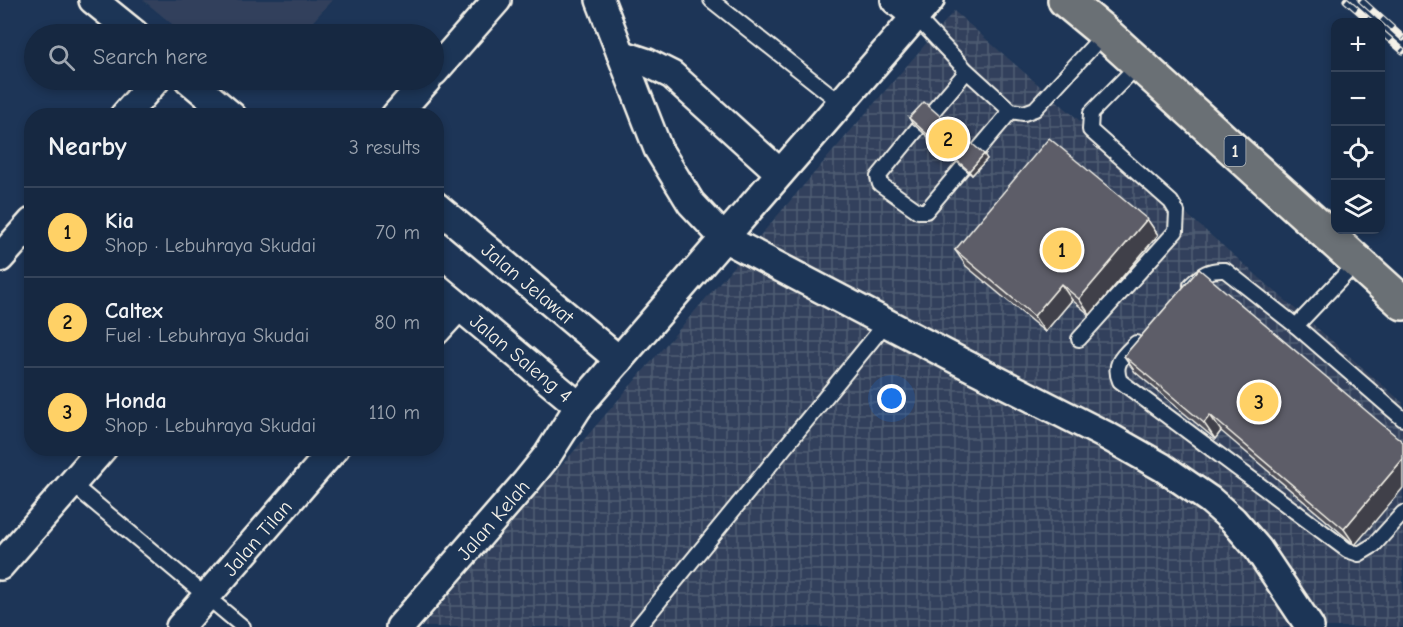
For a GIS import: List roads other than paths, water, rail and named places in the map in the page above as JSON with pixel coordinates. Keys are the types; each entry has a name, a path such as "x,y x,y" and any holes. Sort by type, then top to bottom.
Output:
{"highway":[{"name":"1","path":"1065,0 1105,33 1403,303"},
{"name":"1","path":"1097,0 1331,212"},
{"path":"1355,234 1403,277"}],"street":[{"path":"93,0 123,24"},
{"path":"444,61 497,0"},
{"path":"600,0 658,149 691,203 724,238 1109,437 1162,467 1210,500 1233,520 1258,549 1307,626"},
{"name":"Jalan Kelah","path":"400,627 526,482 547,456 579,406 841,103 913,6"},
{"path":"621,54 648,63 672,75 780,173"},
{"path":"131,108 147,90"},
{"path":"201,90 222,108"},
{"path":"402,108 418,90"},
{"name":"Jalan Jelawat","path":"444,213 619,360"},
{"path":"0,258 24,231"},
{"name":"Jalan Saleng 4","path":"444,294 579,406"},
{"path":"444,322 459,306"},
{"path":"0,566 96,456"},
{"name":"Jalan Tilan","path":"180,627 328,456"}],"lane":[{"path":"711,0 841,103"},
{"path":"913,6 967,71 1011,111 1024,113 1035,109 1105,33"},
{"path":"1079,339 1176,231 1177,212 1171,202 1090,130 1091,113 1138,64"},
{"path":"933,111 967,71"},
{"path":"978,150 1011,111"},
{"path":"918,128 878,177 880,184 918,211 926,211 963,167"},
{"path":"1296,326 1357,262"},
{"path":"1178,299 1201,275 1212,269 1225,270 1296,326 1403,419"},
{"path":"638,627 886,323"},
{"path":"1148,331 1117,363 1116,373 1120,381 1347,550 1359,554 1374,545 1403,513"},
{"path":"72,484 243,627"}],"railway":[{"path":"1346,0 1366,18"},
{"path":"1361,0 1403,38"},
{"path":"1385,35 1403,51"}],"place":[{"name":"Caltex","path":"948,139"},
{"name":"Kia","path":"1062,250"},
{"name":"Honda","path":"1259,402"}]}
